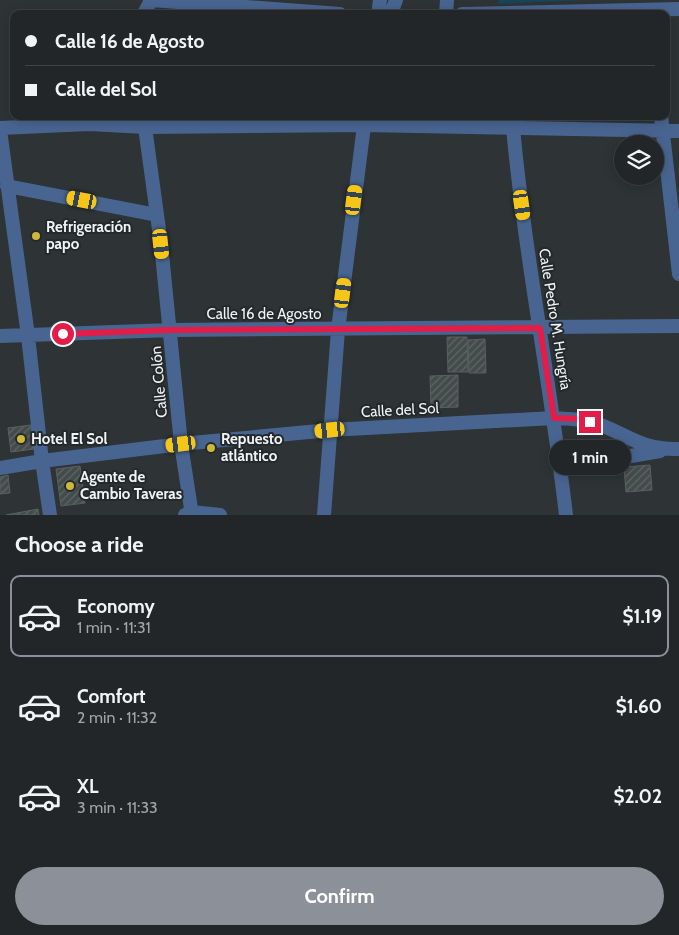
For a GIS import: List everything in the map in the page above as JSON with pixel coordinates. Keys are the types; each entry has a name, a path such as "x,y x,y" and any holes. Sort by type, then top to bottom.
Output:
{"street":[{"path":"151,0 286,10"},
{"path":"50,515 0,129 91,120 145,127 364,121 513,128 661,123 679,131"},
{"path":"324,515 338,330 364,121"},
{"path":"661,123 679,274"},
{"name":"Calle Colón","path":"145,127 157,215 189,514"},
{"name":"Calle Pedro M. Hungría","path":"513,128 517,169 554,418 566,515"},
{"path":"7,186 157,215"},
{"name":"Calle 16 de Agosto","path":"0,336 170,330 679,326"},
{"name":"Calle del Sol","path":"0,468 181,444 330,430 554,418 581,419 600,424 642,445 676,449"},
{"path":"561,468 676,449"},
{"path":"189,514 220,515"}],"shaded area":[{"path":"499,0 586,0 498,4"}],"building":[{"path":"447,337 467,337 468,372 448,372"},
{"path":"485,339 486,373 469,373 468,340"},
{"path":"458,375 458,407 431,408 430,376"},
{"name":"Hotel El Sol","path":"31,425 34,449 11,452 8,428"},
{"path":"650,465 652,490 626,492 624,467"},
{"name":"Agente de Cambio Taveras","path":"80,466 85,503 61,506 56,469"},
{"path":"8,475 10,493 0,494 0,477"},
{"path":"38,509 39,515 6,515"}],"place":[{"name":"Refrigeración papo","path":"36,236"},
{"name":"Hotel El Sol","path":"21,439"},
{"name":"Repuesto atlántico","path":"211,448"},
{"name":"Agente de Cambio Taveras","path":"70,486"}],"route":[{"path":"63,334 170,330 540,328 554,418 581,419 590,422"}]}
